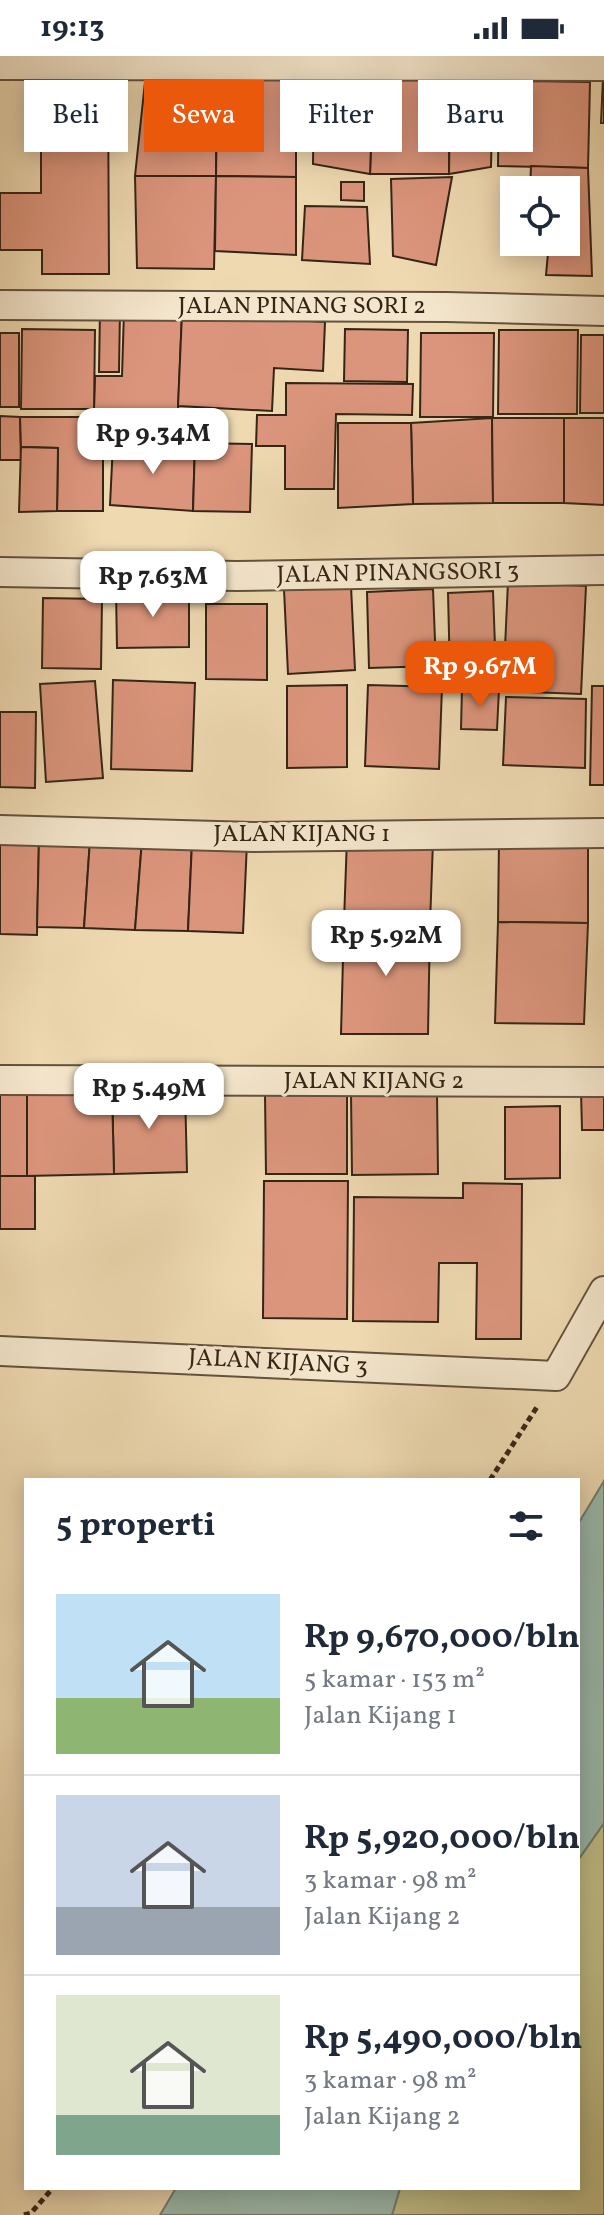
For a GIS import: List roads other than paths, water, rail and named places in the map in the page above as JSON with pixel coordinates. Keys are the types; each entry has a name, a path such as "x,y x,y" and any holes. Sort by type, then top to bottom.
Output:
{"street":[{"path":"0,65 536,61 604,66"},
{"name":"JALAN PINANG SORI 2","path":"0,305 604,311"},
{"name":"JALAN PINANGSORI 3","path":"0,572 237,576 604,570"},
{"name":"JALAN KIJANG 1","path":"0,830 253,837 604,833"},
{"name":"JALAN KIJANG 2","path":"0,1080 604,1082"},
{"name":"JALAN KIJANG 3","path":"0,1351 556,1376 604,1291"}]}
